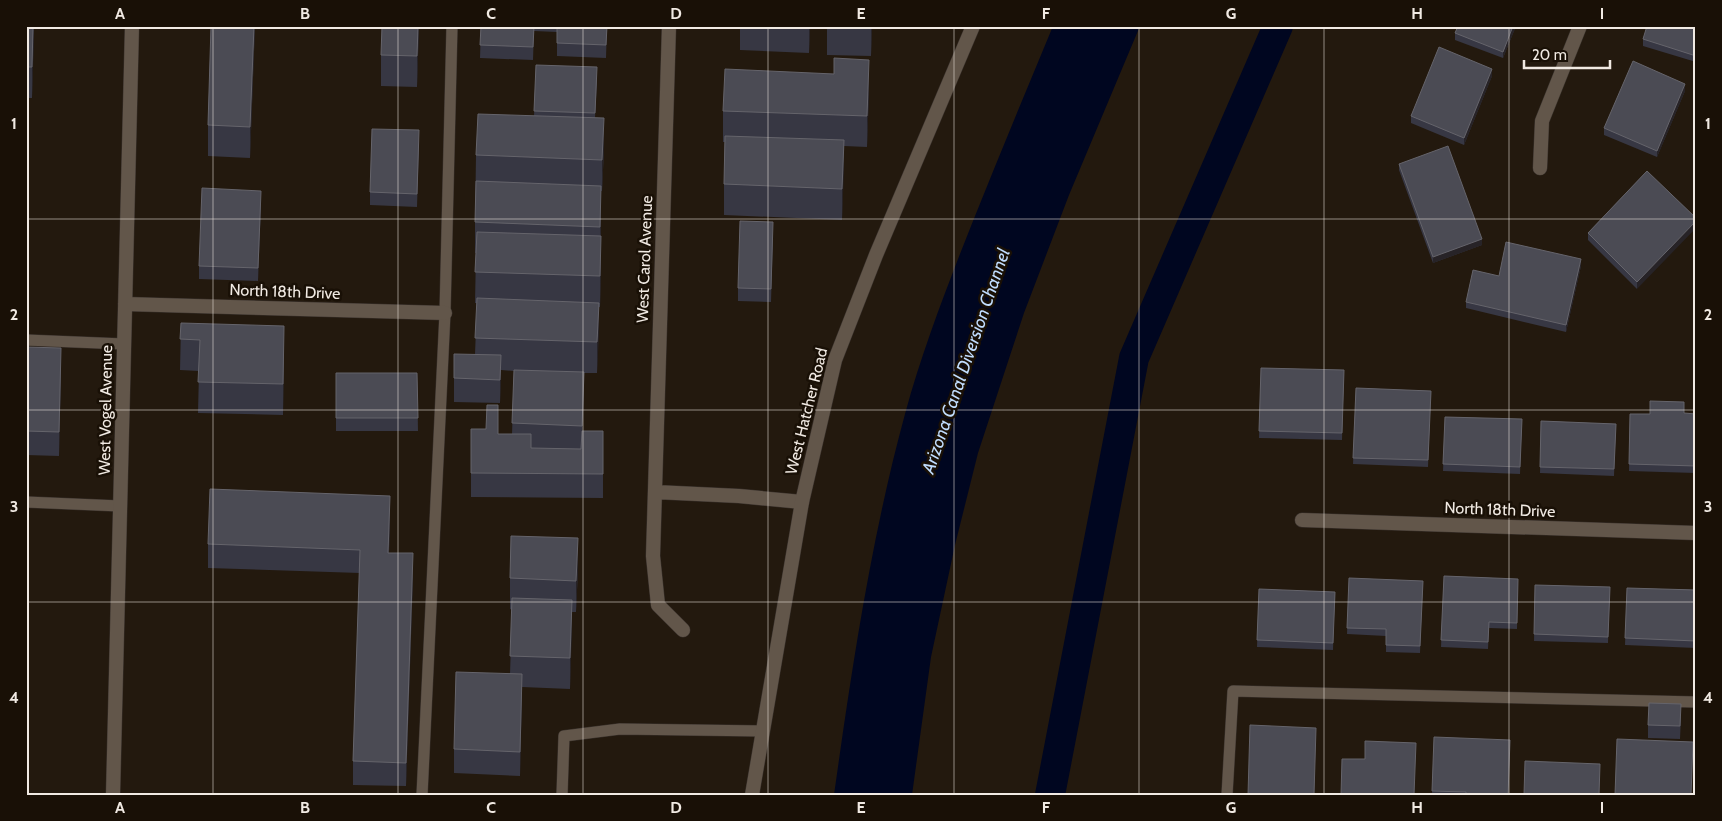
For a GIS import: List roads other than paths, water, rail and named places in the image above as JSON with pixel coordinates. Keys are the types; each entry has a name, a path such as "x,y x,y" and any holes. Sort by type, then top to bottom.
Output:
{"street":[{"name":"West Vogel Avenue","path":"113,795 132,26"},
{"name":"West Carol Avenue","path":"669,26 653,556 658,605 683,630"},
{"name":"West Hatcher Road","path":"752,795 802,502 834,360 876,255 973,26"},
{"path":"1540,168 1542,121 1580,26"},
{"name":"North 18th Drive","path":"125,304 445,313"},
{"path":"655,492 739,496 802,502"},
{"name":"North 18th Drive","path":"1302,520 1696,533"}],"lane":[{"path":"422,795 445,313 452,26"},
{"path":"26,340 124,344"},
{"path":"26,502 120,506"},
{"path":"1227,795 1233,691 1696,702"},
{"path":"562,795 564,736 620,728 763,731"}],"water":[{"name":"Arizona Canal Diversion Channel","path":"1053,26 1140,26 1069,195 1024,313 978,453 955,545 931,657 912,795 834,795 855,651 872,556 905,414 945,292"}],"waterway":[{"path":"1050,795 1134,358 1278,26"}]}
